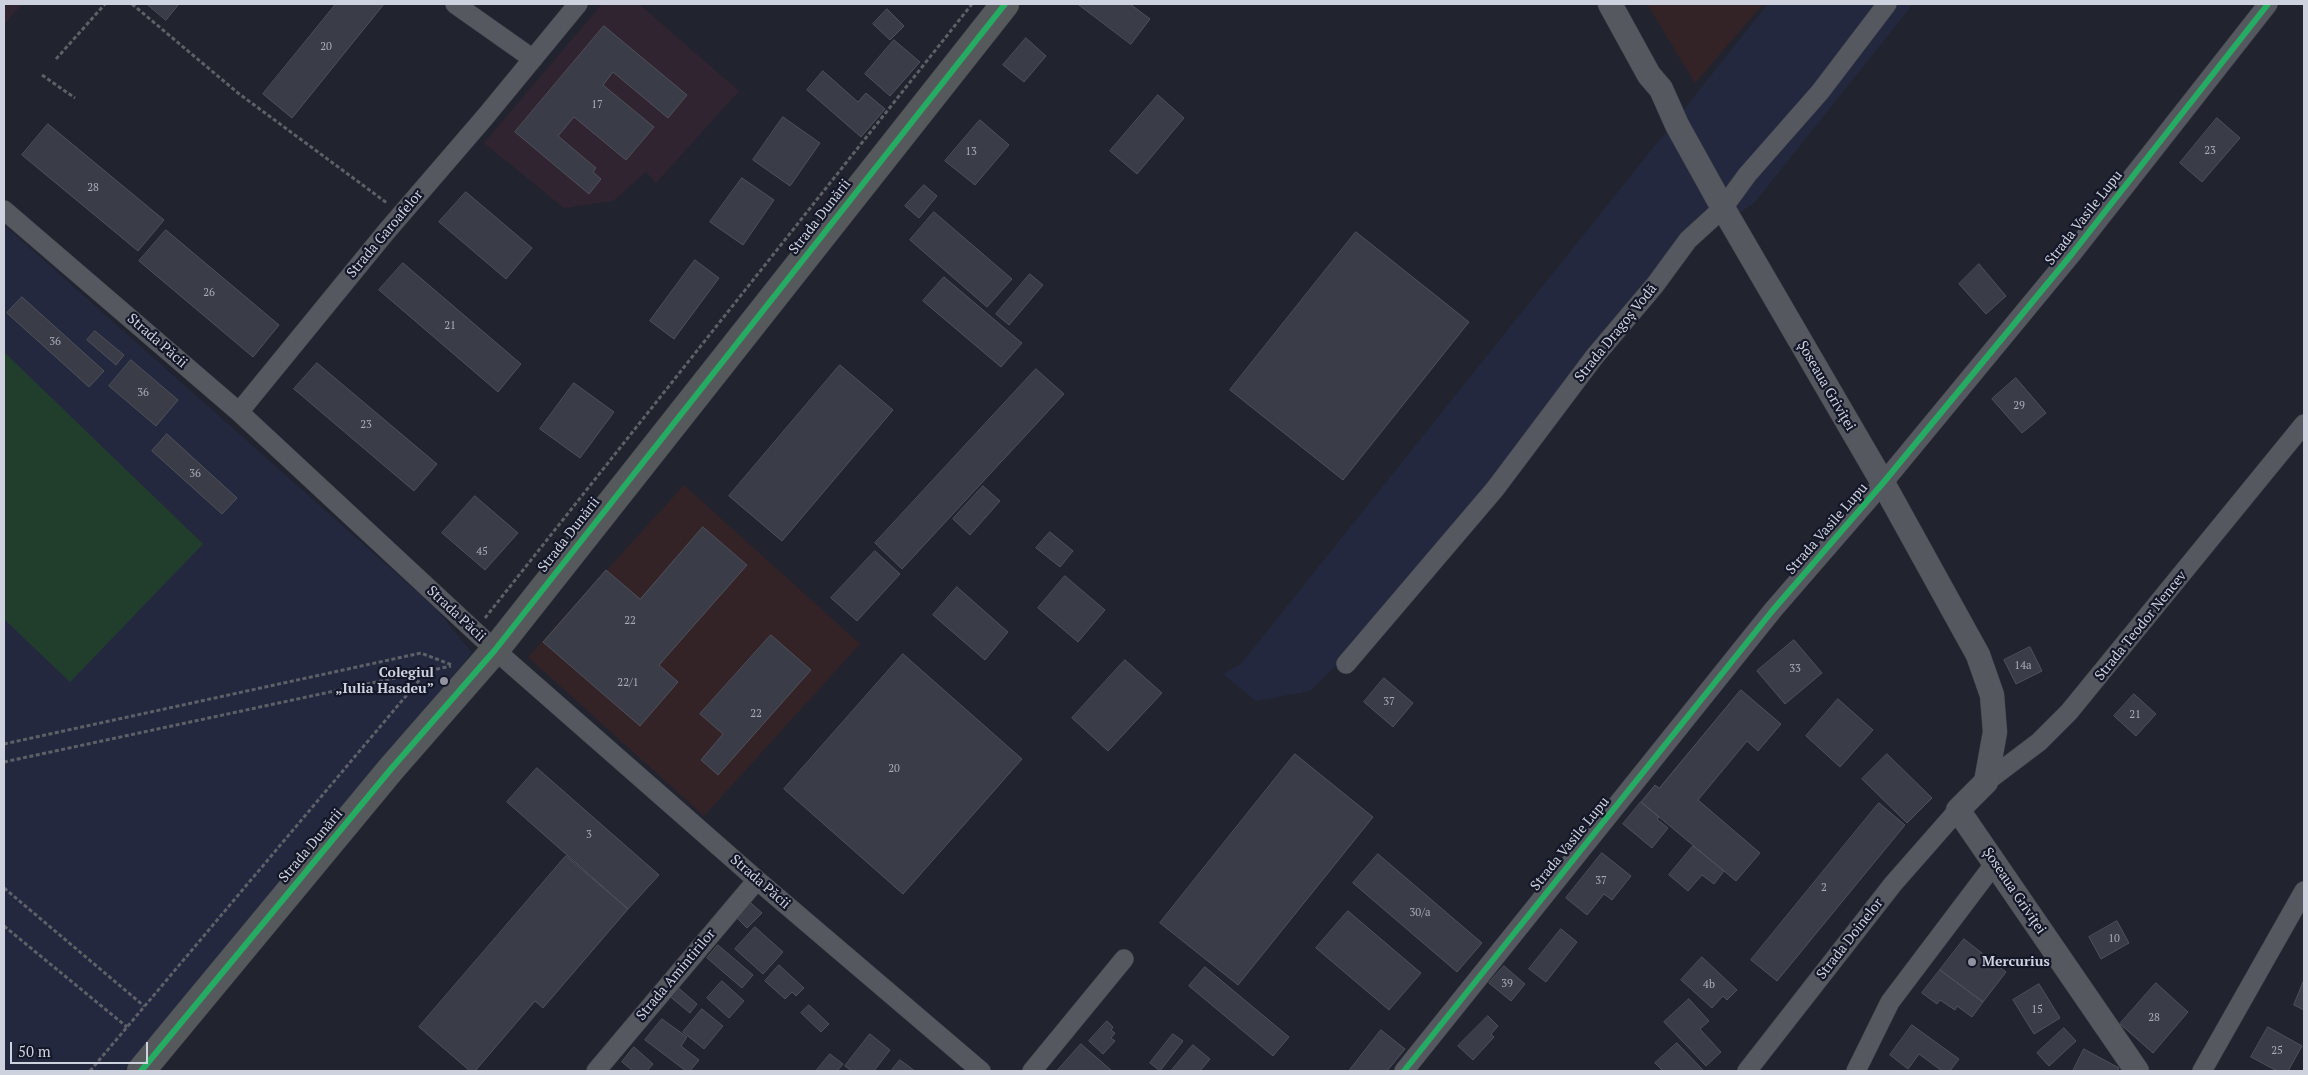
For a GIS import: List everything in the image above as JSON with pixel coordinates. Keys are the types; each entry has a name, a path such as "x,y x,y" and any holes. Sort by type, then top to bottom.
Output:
{"main road":[{"name":"Strada Dunării","path":"141,1071 391,769 495,650 1005,4"}],"street":[{"path":"455,4 533,59"},
{"name":"Strada Garoafelor","path":"239,412 578,4"},
{"name":"Șoseaua Griviţei","path":"1610,4 1660,90 1723,208 1883,484 1978,655 1992,695 1995,732 1986,782"},
{"name":"Strada Dragoș Vodă","path":"1346,664 1495,489 1595,356 1655,284 1688,240 1723,208 1747,175 1820,92 1888,4"},
{"name":"Strada Vasile Lupu","path":"1404,1071 1773,610 1883,484 2071,255 2268,4"},
{"name":"Strada Păcii","path":"4,210 239,412 495,650 757,880 981,1071"},
{"name":"Strada Teodor Nencev","path":"1958,810 1986,782 2039,742 2069,712 2304,424"},
{"name":"Șoseaua Griviţei","path":"1958,810 2137,1071"},
{"name":"Strada Doinelor","path":"1747,1071 1893,884 1958,810"},
{"path":"1856,1071 1890,1002 1995,863"},
{"name":"Strada Amintirilor","path":"596,1071 757,880"},
{"path":"2202,1071 2304,892"},
{"path":"1032,1071 1124,958"}],"path":[{"path":"56,59 105,4"},
{"path":"132,4 238,93 402,214"},
{"path":"474,631 972,4"},
{"path":"42,75 75,98"},
{"path":"4,744 421,653 453,665 4,762"},
{"path":"90,1071 427,671"},
{"path":"4,888 144,1006"},
{"path":"4,926 127,1027"}],"shaded area":[{"path":"4,4 22,4 4,25"},
{"path":"602,4 639,4 739,91 656,183 646,172 613,201 564,208 484,143"},
{"path":"1647,4 1763,4 1695,83"},
{"path":"1768,4 1913,4 1755,202 1731,219 1703,224 1342,660 1310,691 1256,701 1223,674 1241,664"},
{"path":"4,225 435,608 472,653 123,1071 4,1071"},
{"path":"684,485 860,644 704,816 528,657"}],"green space":[{"path":"4,352 203,544 70,682 4,619"}],"building":[{"path":"147,4 179,4 166,20"},
{"path":"336,4 384,4 292,118 263,94"},
{"path":"1078,4 1130,4 1150,19 1131,44"},
{"path":"887,9 904,26 890,40 873,24"},
{"path":"604,26 687,95 668,118 613,72 603,85 654,127 626,160 574,117 558,136 596,168 593,172 601,179 589,194 515,132"},
{"path":"1026,38 1046,56 1024,82 1003,65"},
{"path":"894,40 920,62 890,96 865,74"},
{"path":"823,71 858,102 866,93 885,109 861,137 807,90"},
{"path":"1158,95 1184,118 1137,174 1110,151"},
{"path":"783,117 820,143 790,186 753,160"},
{"path":"2217,118 2240,138 2202,182 2180,163"},
{"path":"980,120 1009,145 975,185 945,161"},
{"path":"48,124 164,220 138,251 22,155"},
{"path":"742,178 774,200 743,245 710,222"},
{"path":"924,185 937,196 919,218 905,206"},
{"path":"466,192 532,248 506,279 439,222"},
{"path":"934,212 1012,279 987,307 910,240"},
{"path":"166,230 279,325 253,357 139,261"},
{"path":"1356,232 1469,322 1343,480 1230,390"},
{"path":"695,260 719,278 674,339 650,321"},
{"path":"403,263 521,364 498,392 379,290"},
{"path":"1979,264 2006,296 1986,314 1959,284"},
{"path":"1030,274 1043,285 1009,325 996,314"},
{"path":"944,277 1022,343 1001,367 923,301"},
{"path":"22,297 104,371 89,387 7,313"},
{"path":"95,331 124,355 116,365 87,340"},
{"path":"131,360 178,400 156,426 109,386"},
{"path":"317,363 437,464 414,491 294,389"},
{"path":"840,365 893,410 782,541 729,496"},
{"path":"1036,369 1064,394 902,569 875,543"},
{"path":"2016,378 2046,413 2022,433 1992,399"},
{"path":"574,383 614,412 580,458 540,429"},
{"path":"167,434 237,498 222,514 152,451"},
{"path":"983,486 1000,501 970,535 953,519"},
{"path":"475,496 518,533 485,570 442,533"},
{"path":"703,527 747,565 659,665 678,682 640,726 543,642 606,570 640,599"},
{"path":"1050,532 1073,551 1060,567 1036,548"},
{"path":"875,551 900,574 857,621 831,598"},
{"path":"1065,576 1105,610 1078,642 1038,608"},
{"path":"957,587 1008,632 985,660 933,615"},
{"path":"771,635 811,670 718,775 701,760 723,734 700,714"},
{"path":"1794,640 1822,673 1785,704 1757,671"},
{"path":"2030,647 2042,671 2016,684 2004,660"},
{"path":"903,654 1022,759 903,894 784,789"},
{"path":"1125,660 1162,693 1108,751 1072,718"},
{"path":"1384,678 1413,703 1393,727 1364,702"},
{"path":"1741,690 1781,724 1758,751 1747,741 1698,800 1760,853 1736,881 1641,802 1655,785 1659,788"},
{"path":"2134,694 2156,714 2136,736 2114,716"},
{"path":"1838,699 1873,730 1840,767 1806,736"},
{"path":"1295,754 1373,817 1238,985 1160,923"},
{"path":"1887,754 1932,798 1907,823 1862,779"},
{"path":"537,768 659,875 628,909 507,802"},
{"path":"1641,802 1659,817 1657,819 1668,828 1652,848 1623,824"},
{"path":"1879,803 1905,825 1777,981 1751,960"},
{"path":"1693,846 1724,871 1714,884 1702,875 1688,891 1669,875"},
{"path":"1602,853 1631,876 1612,900 1604,894 1587,915 1566,898"},
{"path":"1378,854 1482,943 1457,972 1353,883"},
{"path":"566,856 628,909 543,1008 535,1001 475,1071 470,1071 419,1027"},
{"path":"751,903 762,913 747,928 737,918"},
{"path":"1348,911 1421,973 1389,1010 1316,948"},
{"path":"2117,921 2129,943 2101,959 2089,937"},
{"path":"755,927 783,952 763,974 735,949"},
{"path":"1561,929 1577,942 1546,982 1529,969"},
{"path":"1964,939 2006,972 1983,1002 1940,970"},
{"path":"718,945 753,975 742,988 707,958"},
{"path":"1702,957 1737,990 1727,1000 1723,996 1712,1008 1681,980"},
{"path":"779,965 804,988 796,996 792,992 785,999 765,981"},
{"path":"1504,966 1525,984 1511,1001 1489,983"},
{"path":"1205,967 1289,1037 1273,1056 1189,986"},
{"path":"1940,970 1983,1002 1972,1017 1957,1006 1955,1010 1940,1000 1937,1004 1922,993"},
{"path":"2304,980 2304,1010 2294,1005"},
{"path":"722,981 744,1001 729,1018 707,998"},
{"path":"2156,983 2188,1012 2153,1053 2120,1024"},
{"path":"2039,984 2060,1018 2034,1034 2013,1000"},
{"path":"675,985 697,1004 690,1013 667,994"},
{"path":"1689,999 1709,1021 1700,1029 1721,1052 1706,1066 1664,1022"},
{"path":"809,1005 829,1024 821,1032 801,1013"},
{"path":"702,1009 723,1026 704,1049 683,1032"},
{"path":"1488,1016 1498,1026 1491,1034 1494,1037 1473,1060 1458,1046"},
{"path":"662,1019 687,1037 681,1046 699,1060 690,1071 686,1071 645,1040"},
{"path":"1107,1021 1113,1027 1111,1030 1115,1033 1111,1038 1115,1041 1103,1054 1089,1041"},
{"path":"1912,1025 1959,1059 1950,1071 1942,1071 1919,1054 1908,1069 1890,1055"},
{"path":"2268,1027 2302,1046 2288,1071 2277,1071 2251,1057"},
{"path":"2064,1028 2076,1041 2049,1066 2037,1053"},
{"path":"1381,1030 1405,1049 1387,1071 1349,1071"},
{"path":"870,1034 890,1050 874,1071 852,1071 845,1066"},
{"path":"1173,1034 1183,1041 1160,1071 1150,1063"},
{"path":"1677,1043 1704,1071 1663,1071 1655,1063"},
{"path":"1081,1044 1112,1071 1057,1071"},
{"path":"1193,1045 1210,1059 1200,1071 1171,1071"},
{"path":"634,1047 653,1064 647,1071 633,1071 622,1062"},
{"path":"2084,1049 2119,1068 2117,1071 2073,1071"},
{"path":"830,1054 843,1064 837,1071 816,1071"},
{"path":"900,1060 915,1071 891,1071"}],"cycle path":[{"path":"141,1071 391,769 495,650 1005,4"},
{"path":"1404,1071 1773,610 1883,483 2071,255 2268,4"}],"place":[{"name":"Colegiul „Iulia Hasdeu”","path":"444,681"},
{"name":"Mercurius","path":"1972,962"}]}
